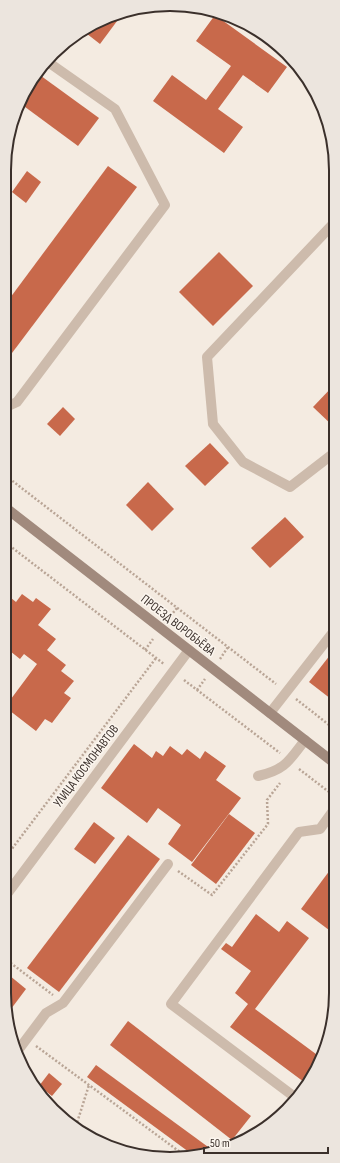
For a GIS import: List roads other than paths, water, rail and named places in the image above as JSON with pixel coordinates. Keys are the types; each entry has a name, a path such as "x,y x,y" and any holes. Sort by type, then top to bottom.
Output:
{"main road":[{"name":"ПРОЕЗД ВОРОБЬЁВА","path":"11,512 329,759"}],"street":[{"path":"11,404 17,402 165,205 115,109 51,64"},
{"path":"329,228 207,357 213,424 243,462 290,487 329,457"},
{"path":"270,713 329,637"},
{"name":"УЛИЦА КОСМОНАВТОВ","path":"11,889 189,650"},
{"path":"258,776 275,772 289,760 305,740"},
{"path":"292,1095 171,1004 299,832 320,828 329,816"},
{"path":"20,1047 46,1013 63,1003 168,864"}]}
